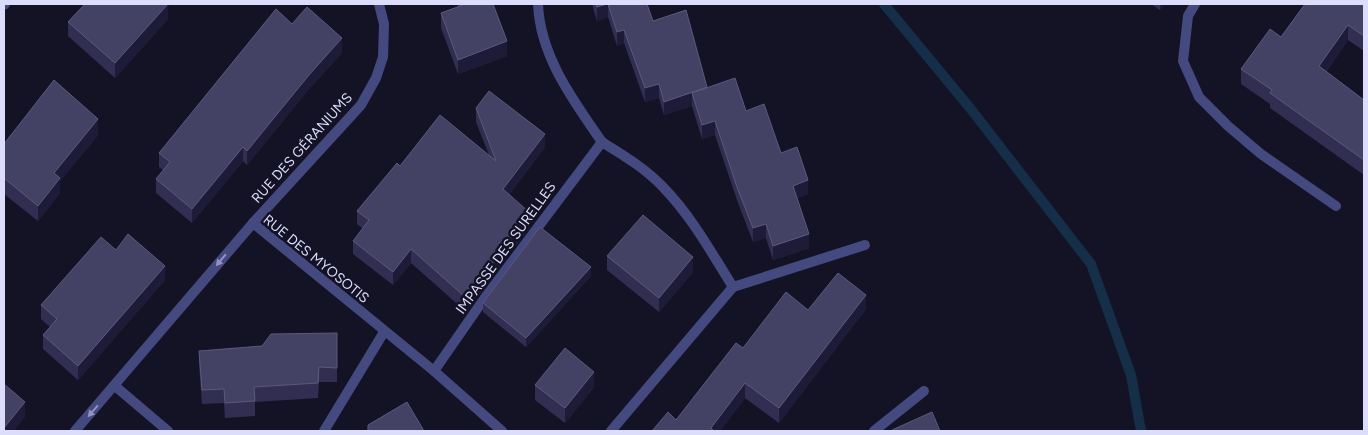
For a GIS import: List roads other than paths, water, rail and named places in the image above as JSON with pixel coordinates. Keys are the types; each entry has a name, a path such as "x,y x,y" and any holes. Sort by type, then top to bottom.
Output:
{"street":[{"name":"RUE DES GÉRANIUMS","path":"253,223 361,105 376,78 383,57 384,24 379,4"},
{"path":"538,4 538,22 547,50 570,94 602,142 636,163 662,186 690,217 733,287"},
{"path":"1195,4 1188,16 1183,61 1199,97 1228,126 1261,154 1336,206"},
{"name":"IMPASSE DES SURELLES","path":"434,371 484,299 602,142"},
{"name":"RUE DES MYOSOTIS","path":"75,431 253,223 434,371 502,431"},
{"path":"611,431 733,287 865,245"},
{"path":"324,431 384,332"},
{"path":"115,386 168,431"},
{"path":"874,431 924,390"}],"waterway":[{"path":"884,4 970,108 1091,264 1131,375 1141,431"}]}
